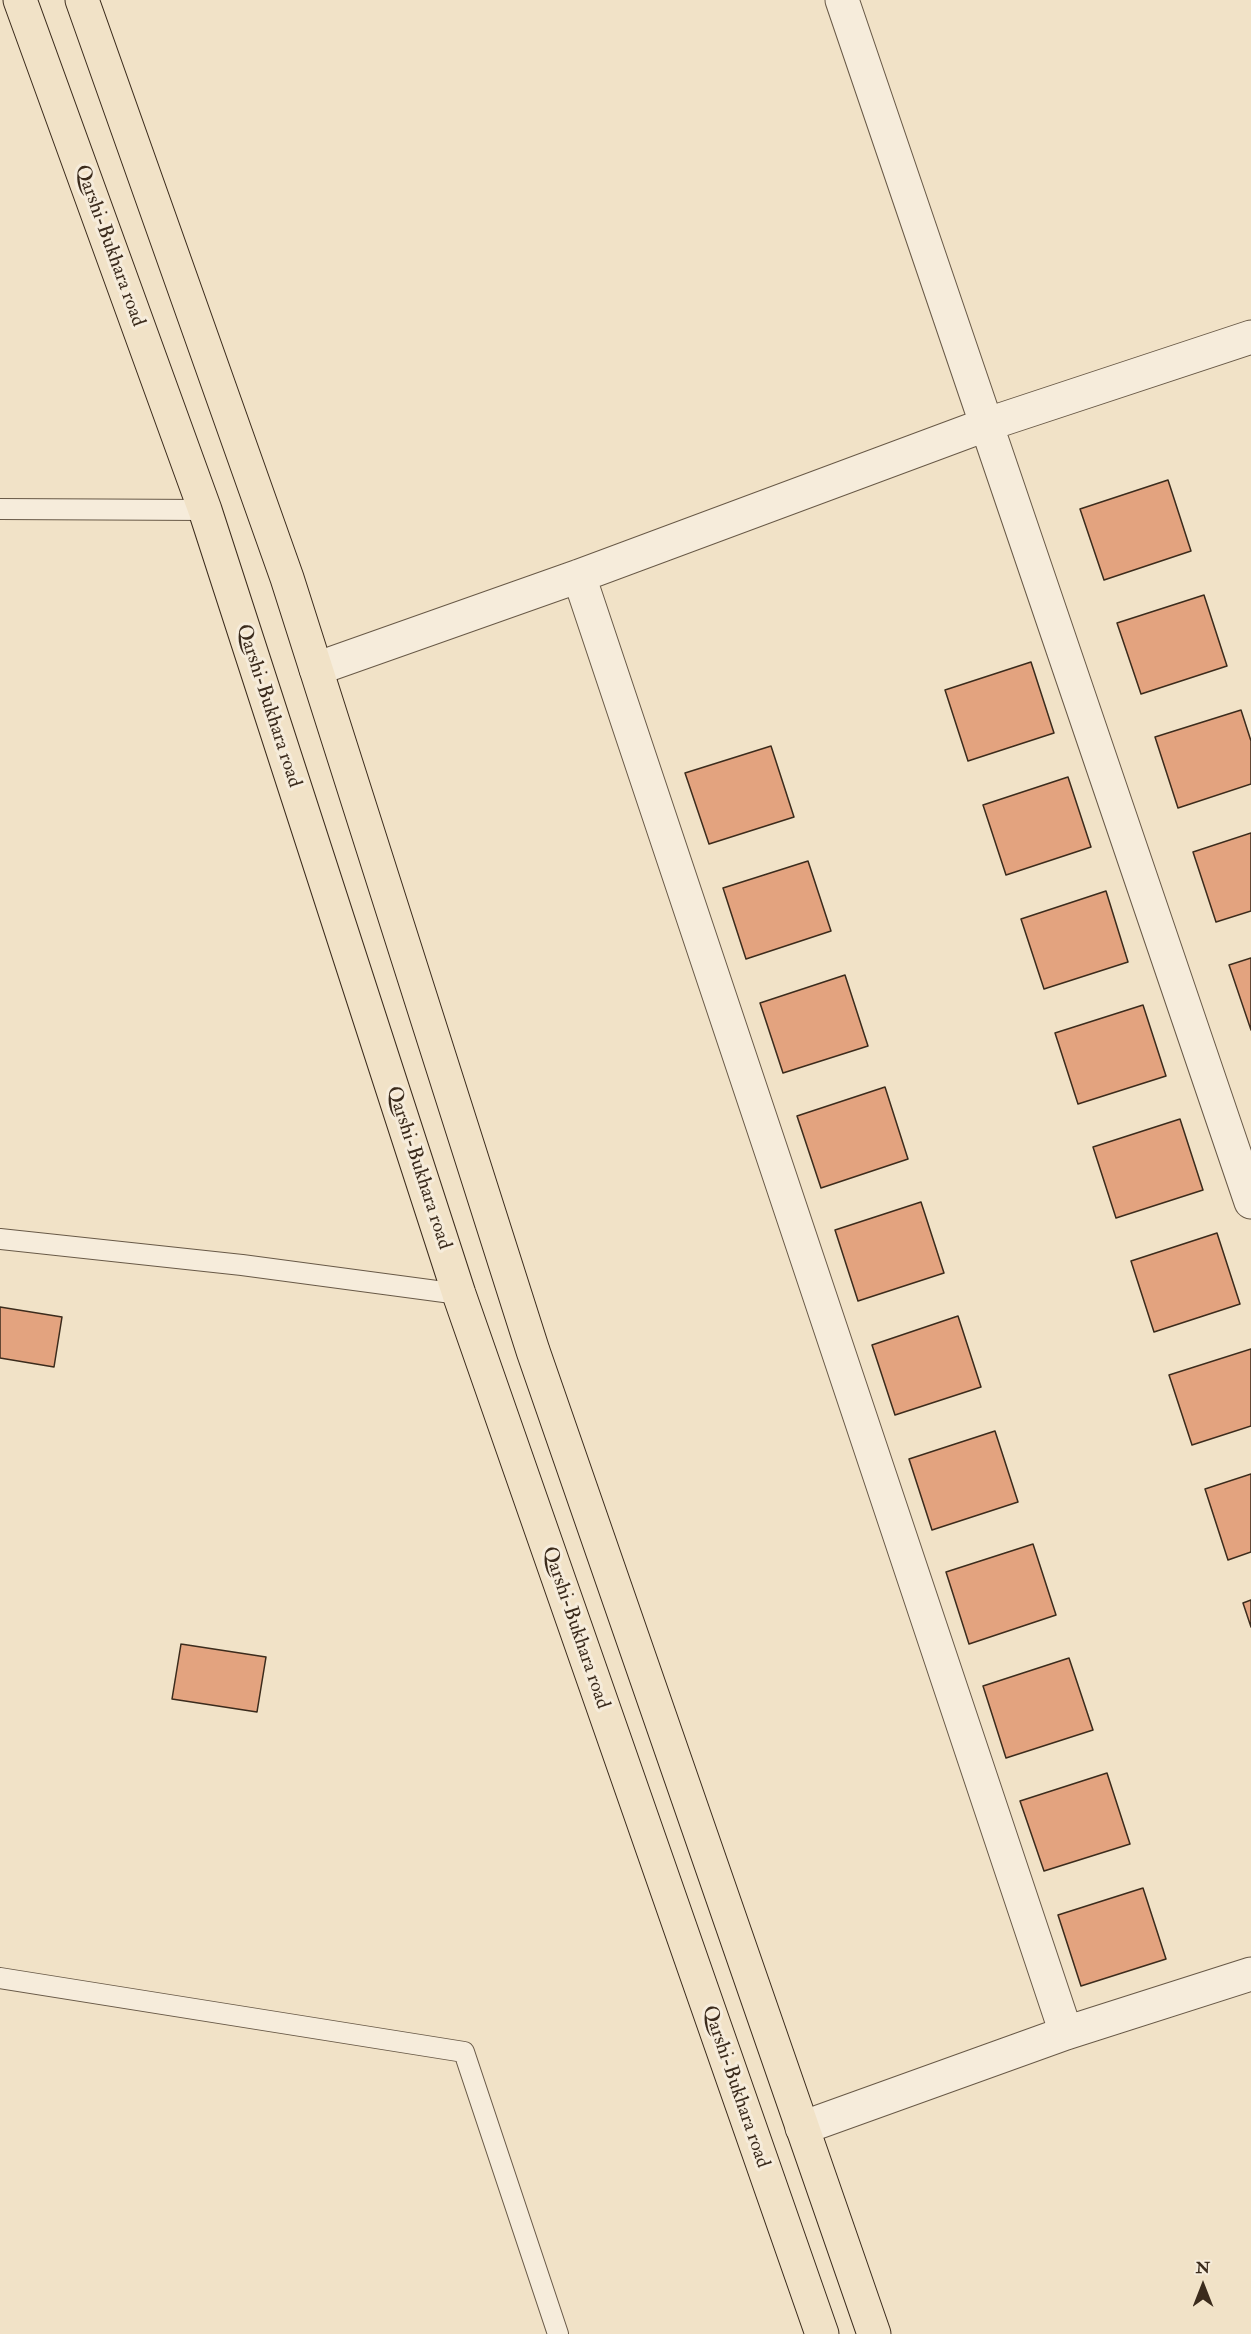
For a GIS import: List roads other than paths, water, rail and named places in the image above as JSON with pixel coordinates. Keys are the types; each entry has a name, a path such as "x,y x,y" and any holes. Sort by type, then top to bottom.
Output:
{"highway":[{"name":"Qarshi-Bukhara road","path":"20,0 205,510 459,1294 822,2334"},
{"path":"82,0 287,578 533,1351 874,2334"}],"street":[{"path":"842,0 1251,1202"},
{"path":"316,669 579,576 985,425 1251,337"},
{"path":"579,576 1066,2033"},
{"path":"802,2128 1066,2033 1251,1974"}],"lane":[{"path":"0,509 205,510"},
{"path":"0,1239 242,1265 459,1294"},
{"path":"0,1978 464,2052 558,2334"}]}
